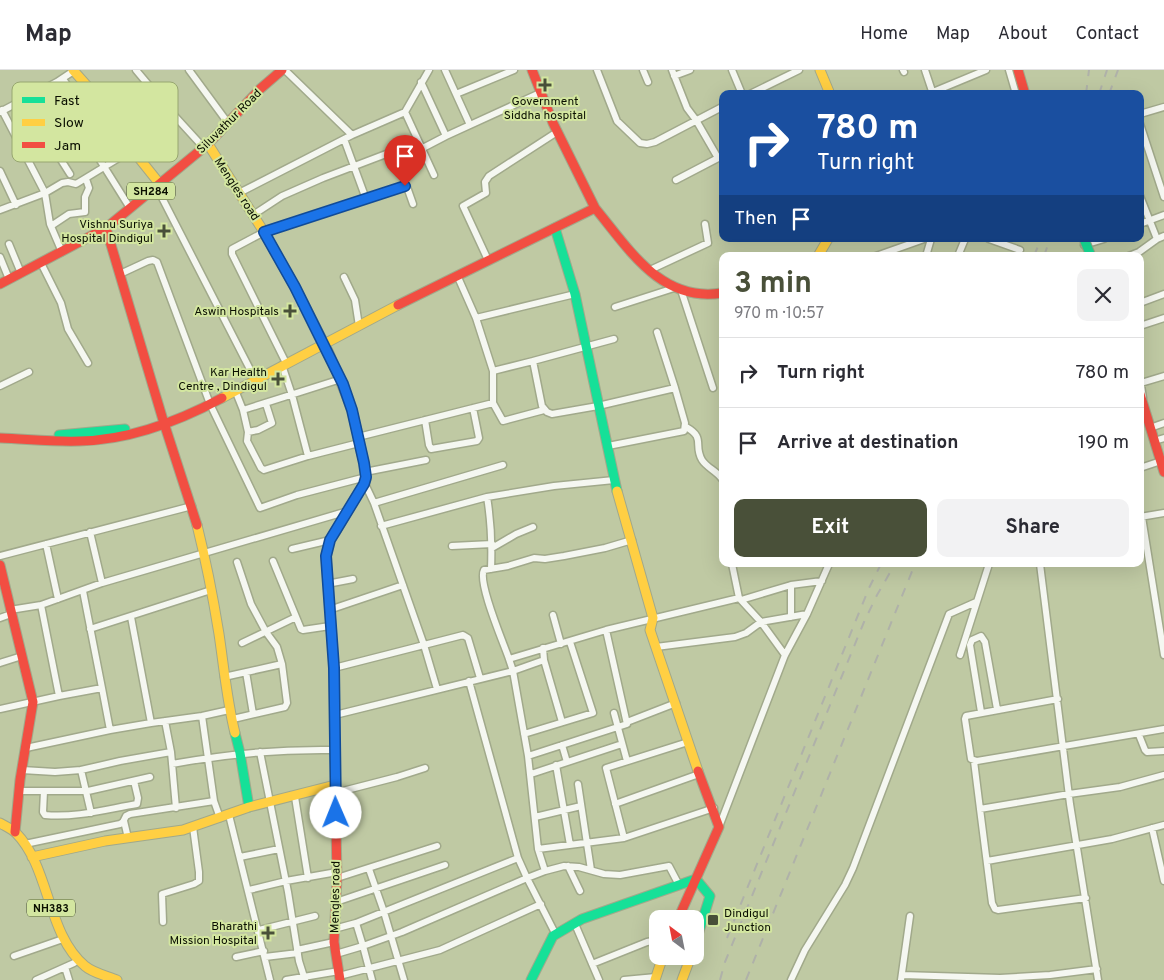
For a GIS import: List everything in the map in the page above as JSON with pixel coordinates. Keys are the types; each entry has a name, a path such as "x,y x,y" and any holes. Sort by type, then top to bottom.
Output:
{"main road":[{"path":"74,70 84,82"},
{"name":"Siluvathur Road","path":"0,284 106,228 206,146 260,89 284,70"},
{"path":"532,70 557,132 595,208 639,260 677,289 687,293 706,296 719,294"},
{"path":"820,70 828,90"},
{"path":"1018,70 1024,90"},
{"name":"Mengles road","path":"206,146 239,192 264,232 295,287 341,379 352,410 365,478 349,511 330,540 326,556 336,715 337,875 334,942 339,976"},
{"path":"141,162 158,185"},
{"path":"0,438 43,437 121,430 167,422 210,404 256,378 457,275 595,208"},
{"path":"106,228 167,422 204,552 219,635 229,710 233,719 249,807"},
{"path":"555,228 575,294 614,480 653,618 650,630 699,774 714,808 719,827 682,910"},
{"path":"1144,409 1164,472"},
{"path":"0,432 43,437"},
{"path":"0,568 33,702 19,791 15,832"},
{"path":"32,857 105,841 166,834 230,815 249,807 335,789"},
{"name":"NH383","path":"0,823 15,832 25,844 32,857 63,937 74,955 86,967 117,980"},
{"name":"NH383","path":"0,830 9,835 21,848 60,940 74,963 100,980"},
{"path":"531,980 552,936 582,919 696,879"},
{"path":"696,879 710,896 704,915"},
{"path":"655,979 660,965"},
{"path":"682,980 688,965"}],"street":[{"path":"57,82 74,70"},
{"path":"136,70 146,82"},
{"path":"189,70 228,123"},
{"path":"284,70 352,135"},
{"path":"239,192 352,135 405,112 421,82 430,70"},
{"path":"445,70 470,125"},
{"path":"456,94 514,70"},
{"path":"597,70 617,121 640,143 655,142 719,108"},
{"path":"644,70 648,82"},
{"path":"690,70 673,73 687,108 719,155"},
{"path":"732,70 740,90"},
{"path":"758,90 800,70"},
{"path":"925,70 932,90"},
{"path":"940,90 986,70"},
{"path":"1009,70 1015,90"},
{"path":"421,82 446,136"},
{"path":"421,149 540,92"},
{"path":"1144,113 1164,106"},
{"path":"1,111 12,132"},
{"path":"405,112 434,175"},
{"path":"178,119 206,146"},
{"path":"488,260 464,206 486,193 485,182 489,176 557,132"},
{"path":"1144,136 1164,197"},
{"path":"344,139 366,199"},
{"path":"253,215 282,196 394,151"},
{"path":"676,180 719,158"},
{"path":"28,162 45,193 51,226 62,252"},
{"path":"62,162 70,174"},
{"path":"101,162 130,208"},
{"path":"0,210 45,193 62,183 76,184 110,162"},
{"path":"0,171 16,205"},
{"path":"51,226 69,214 85,212 85,195 89,190 86,179"},
{"path":"158,185 256,378"},
{"path":"308,456 284,364 232,251 234,248 264,232 405,186 413,204"},
{"path":"1137,252 1161,238 1149,220 1144,207"},
{"path":"1144,222 1164,215"},
{"path":"650,270 708,243 705,224"},
{"path":"887,252 916,242"},
{"path":"998,242 1020,250"},
{"path":"9,244 22,273"},
{"path":"0,257 9,279"},
{"path":"120,274 148,261 153,260 156,262 210,404 260,508 426,460"},
{"path":"40,263 62,304 68,329 88,363"},
{"path":"457,275 476,318 492,371 493,403 503,421 544,410"},
{"path":"344,277 355,300 358,326"},
{"path":"615,307 677,289 713,388"},
{"path":"476,318 575,294"},
{"path":"1144,302 1164,294"},
{"path":"1144,325 1164,318"},
{"path":"657,332 686,427 695,432 702,460 719,476"},
{"path":"492,371 614,339"},
{"path":"533,361 542,406 544,410 552,414 598,406 675,388"},
{"path":"0,386 29,372"},
{"path":"1144,380 1164,376"},
{"path":"242,410 341,379"},
{"path":"235,390 248,432 247,441 264,470 424,420 493,403"},
{"path":"248,432 258,430 272,423 266,404"},
{"path":"424,420 431,449 476,441 479,438 473,408"},
{"path":"1150,428 1164,423"},
{"path":"608,446 680,433 686,427"},
{"path":"1154,441 1164,438"},
{"path":"1144,467 1161,461"},
{"path":"374,503 503,465"},
{"path":"365,478 424,646 437,689"},
{"path":"382,526 487,497 554,486 614,480"},
{"path":"487,497 492,546 491,569"},
{"path":"0,556 192,506"},
{"path":"0,618 11,612 41,605 102,583 349,511"},
{"path":"1144,516 1164,513"},
{"path":"452,546 492,546 533,527"},
{"path":"90,532 102,583"},
{"path":"1144,535 1164,655"},
{"path":"292,549 330,540"},
{"path":"545,871 538,849 531,774 513,671 488,602 482,574 484,570 534,558 549,558 605,548 632,540"},
{"path":"46,544 58,599"},
{"path":"273,561 299,627 303,630 330,626"},
{"path":"233,719 287,705 278,647 266,632 250,604 237,562"},
{"path":"733,567 740,599 761,622 785,655"},
{"path":"719,827 785,655 807,614 828,567"},
{"path":"960,655 988,567"},
{"path":"1040,567 1069,794 1098,980"},
{"path":"327,584 353,579"},
{"path":"509,659 653,618 740,599 791,585 822,581"},
{"path":"329,610 403,585"},
{"path":"791,585 791,617"},
{"path":"90,630 211,590"},
{"path":"83,591 110,730"},
{"path":"791,980 805,950 845,885 853,868 950,614 976,602"},
{"path":"41,605 59,696"},
{"path":"656,646 735,637 746,633 761,622 807,614"},
{"path":"553,615 561,644"},
{"path":"131,617 150,723"},
{"path":"242,643 296,617"},
{"path":"606,630 627,722"},
{"path":"334,668 463,635 466,636 469,643 480,678"},
{"path":"980,712 970,645 977,636 981,636 985,642 997,709"},
{"path":"524,734 593,713 570,642"},
{"path":"543,648 544,660 562,722"},
{"path":"0,663 22,656"},
{"path":"336,715 513,671 544,660"},
{"path":"224,677 282,664"},
{"path":"246,672 253,714"},
{"path":"469,681 518,858 556,934"},
{"path":"0,709 102,688"},
{"path":"1058,699 970,714 965,718 970,756 974,761 992,903 995,909 1086,898"},
{"path":"528,756 626,725 627,722 676,703"},
{"path":"26,748 110,730 229,710"},
{"path":"614,713 627,761"},
{"path":"202,716 214,801 220,818"},
{"path":"165,721 171,752 176,808"},
{"path":"974,761 1164,730"},
{"path":"1139,735 1147,752 1164,750"},
{"path":"624,838 606,768 688,742"},
{"path":"531,774 622,744"},
{"path":"562,745 567,762"},
{"path":"172,764 240,753 335,750"},
{"path":"22,770 55,772 81,770 171,752"},
{"path":"260,752 286,881 297,952 305,979"},
{"path":"556,765 570,844"},
{"path":"335,789 425,768"},
{"path":"81,770 91,813"},
{"path":"615,804 699,774"},
{"path":"980,809 1120,787 1164,775"},
{"path":"19,791 86,791 150,777"},
{"path":"44,791 43,812 45,814 59,816 91,813 137,804 138,798 134,781"},
{"path":"578,784 591,870"},
{"path":"295,797 308,878"},
{"path":"25,844 120,824 130,814 214,801"},
{"path":"535,817 582,806"},
{"path":"538,849 624,838 714,808"},
{"path":"230,815 270,980"},
{"path":"124,821 128,838"},
{"path":"987,861 1112,839 1164,825"},
{"path":"163,922 162,894 199,881 193,827"},
{"path":"1152,828 1164,881"},
{"path":"249,890 286,881 369,869 437,846"},
{"path":"240,857 279,850"},
{"path":"334,929 356,923 518,858"},
{"path":"336,902 446,865"},
{"path":"568,866 580,891"},
{"path":"336,954 391,936 527,878 558,867 579,867 620,875 669,866 679,885"},
{"path":"369,869 404,980"},
{"path":"286,980 339,976 440,950 541,904"},
{"path":"259,930 315,916"},
{"path":"910,916 902,978 1000,978 1050,975 1097,968"},
{"path":"356,923 372,980"},
{"path":"574,924 599,980"},
{"path":"14,956 60,940"},
{"path":"236,956 297,952 334,942"},
{"path":"592,964 649,942"},
{"path":"36,980 74,963"},
{"path":"65,967 69,980"},
{"path":"624,980 655,979"}],"railway":[{"path":"1086,90 1089,70"},
{"path":"1100,90 1107,70"},
{"path":"1110,90 1118,70"},
{"path":"1036,252 1040,242"},
{"path":"1045,252 1049,242"},
{"path":"727,938 869,588 880,567"},
{"path":"720,980 725,962 864,622 893,567"},
{"path":"746,980 914,567"}],"traffic: fast":[{"path":"555,228 575,294 617,491"},
{"path":"1085,242 1089,252"},
{"path":"59,435 125,429"},
{"path":"336,531 330,540 326,556 334,668 336,825"},
{"path":"235,733 249,807"},
{"path":"531,980 553,936 582,919 696,879 710,896 704,915"}],"traffic: slow":[{"path":"73,70 84,82"},
{"path":"820,70 828,90"},
{"path":"208,144 264,232 295,287 329,353 352,410 366,480 336,531"},
{"path":"142,162 159,183"},
{"path":"820,252 826,242"},
{"path":"222,398 398,305"},
{"path":"617,491 653,618 650,630 698,771"},
{"path":"197,525 214,606 235,733"},
{"path":"32,857 105,841 183,830 249,807 335,785"},
{"path":"0,823 14,832 27,847 36,864 55,919 73,953 88,968 117,980"},
{"path":"655,980 660,965"},
{"path":"682,980 688,965"}],"traffic: jam":[{"path":"0,284 106,228 208,144 260,89 282,70"},
{"path":"398,305 595,208 553,123 532,70"},
{"path":"1018,70 1024,90"},
{"path":"595,208 634,256 648,270 664,281 681,290 700,294 719,293"},
{"path":"106,228 163,420 197,525"},
{"path":"0,438 70,441 117,437 154,428 222,398"},
{"path":"1144,407 1164,472"},
{"path":"0,565 33,702 20,780 15,832"},
{"path":"682,910 719,827 698,771"},
{"path":"336,825 337,878 334,942 340,980"}],"place":[{"name":"Government Siddha hospital","path":"545,85"},
{"name":"Vishnu Suriya Hospital Dindigul","path":"164,231"},
{"name":"Aswin Hospitals","path":"290,311"},
{"name":"Kar Health Centre , Dindigul","path":"278,379"},
{"name":"Dindigul Junction","path":"713,920"},
{"name":"Bharathi Mission Hospital","path":"268,933"}],"route":[{"path":"336,813 336,715 326,556 330,540 364,484 366,472 352,410 343,384 295,287 264,232 405,186"}]}
